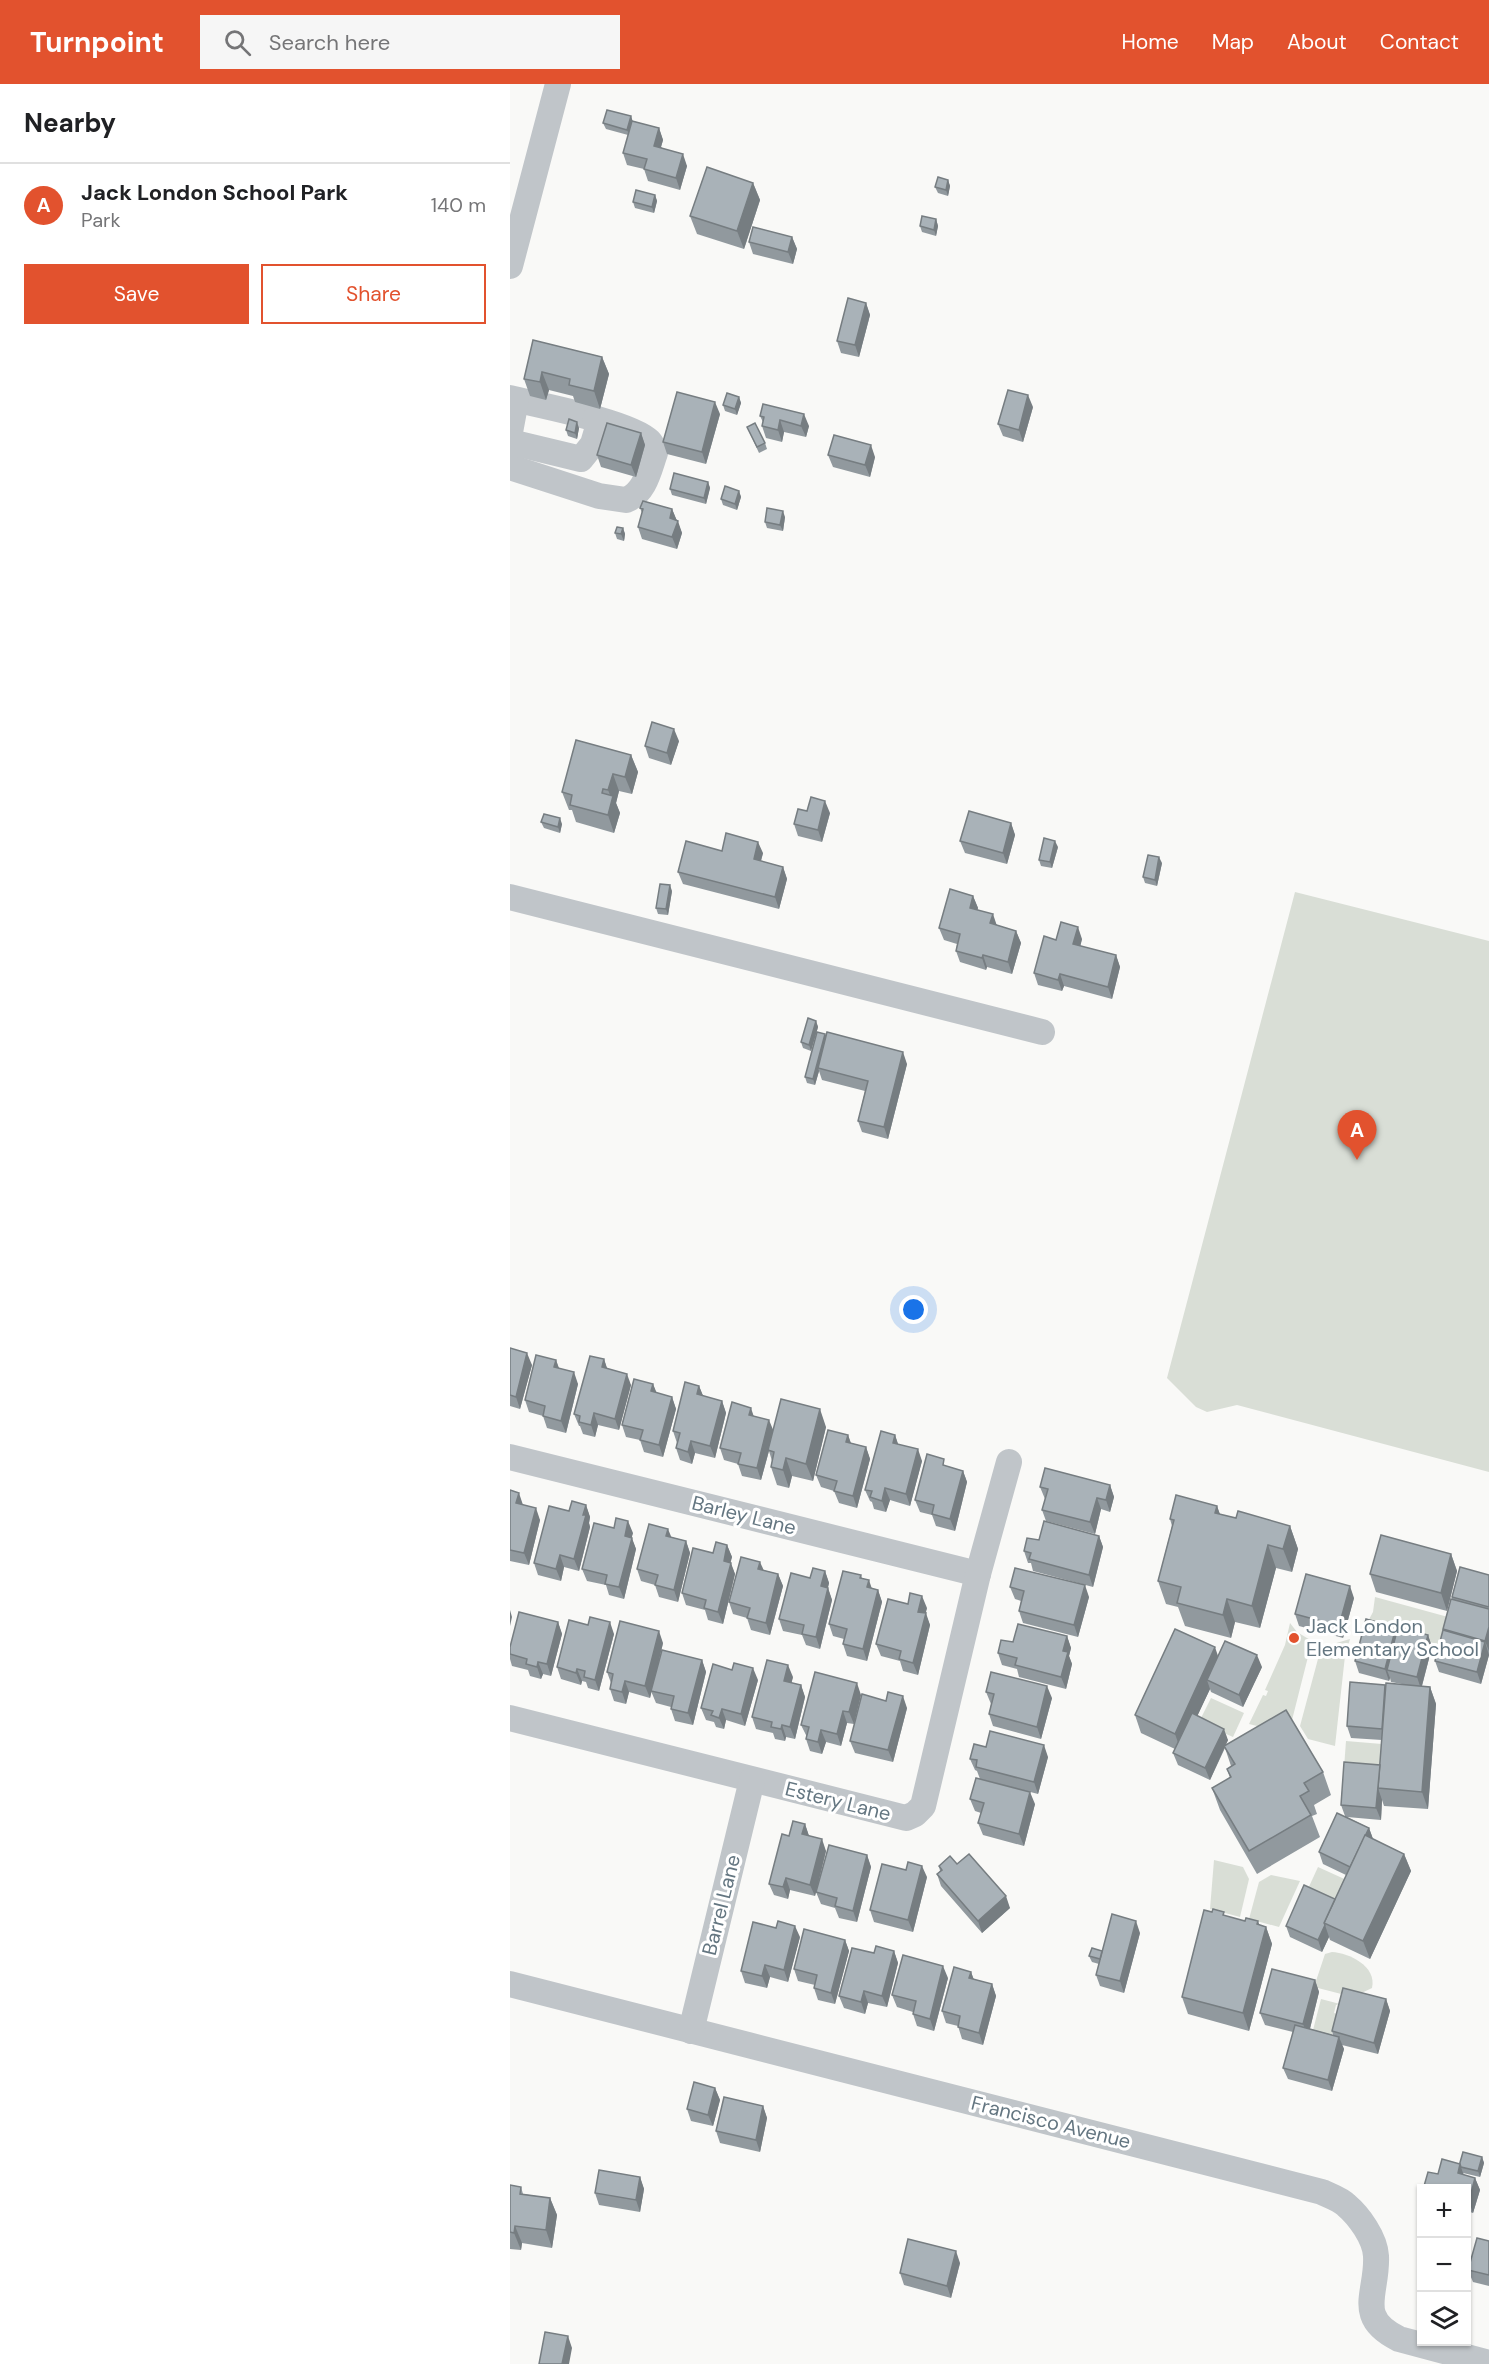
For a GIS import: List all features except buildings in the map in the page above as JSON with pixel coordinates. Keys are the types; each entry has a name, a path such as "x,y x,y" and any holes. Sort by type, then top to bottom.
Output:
{"street":[{"path":"510,266 558,84"},
{"path":"510,432 513,399 594,419 635,433 648,440 655,453 643,484 633,497 626,500 599,496 510,467"},
{"path":"510,442 581,459 593,444 598,427 594,419"},
{"path":"510,897 1042,1032"},
{"name":"Barley Lane","path":"510,1457 978,1574"},
{"name":"Estery Lane","path":"510,1718 906,1818 915,1814 923,1806 978,1574 1009,1462"},
{"name":"Barrel Lane","path":"691,2031 752,1780"},
{"name":"Francisco Avenue","path":"510,1984 1322,2192 1345,2204 1365,2227 1376,2254 1368,2327 1399,2339 1489,2363"}],"shaded area":[{"path":"1295,892 1489,941 1489,1472 1237,1405 1207,1412 1196,1407 1167,1378"},
{"path":"1375,1597 1448,1617 1441,1645 1366,1625 1373,1612"},
{"path":"1290,1623 1297,1632 1312,1641 1291,1724 1277,1731 1249,1724 1263,1695 1266,1696 1268,1691 1265,1690 1285,1645"},
{"path":"1350,1639 1346,1652 1343,1651 1342,1655 1345,1656 1335,1746 1308,1739 1300,1726 1322,1644 1333,1644"},
{"path":"1211,1698 1244,1713 1233,1737 1199,1722"},
{"path":"1346,1741 1382,1744 1380,1771 1344,1768"},
{"path":"1214,1860 1243,1867 1249,1879 1240,1917 1210,1909"},
{"path":"1318,1867 1351,1882 1339,1906 1307,1891"},
{"path":"1271,1875 1300,1881 1279,1927 1249,1919 1259,1882"},
{"path":"1332,1952 1353,1958 1366,1967 1372,1980 1372,1988 1353,1997 1314,1987 1325,1954"},
{"path":"1321,1999 1340,2004 1336,2005 1334,2013 1337,2014 1331,2039 1312,2034"}],"place":[{"name":"Jack London School Park","path":"1357,1160"},
{"name":"Jack London Elementary School","path":"1294,1638"}]}
